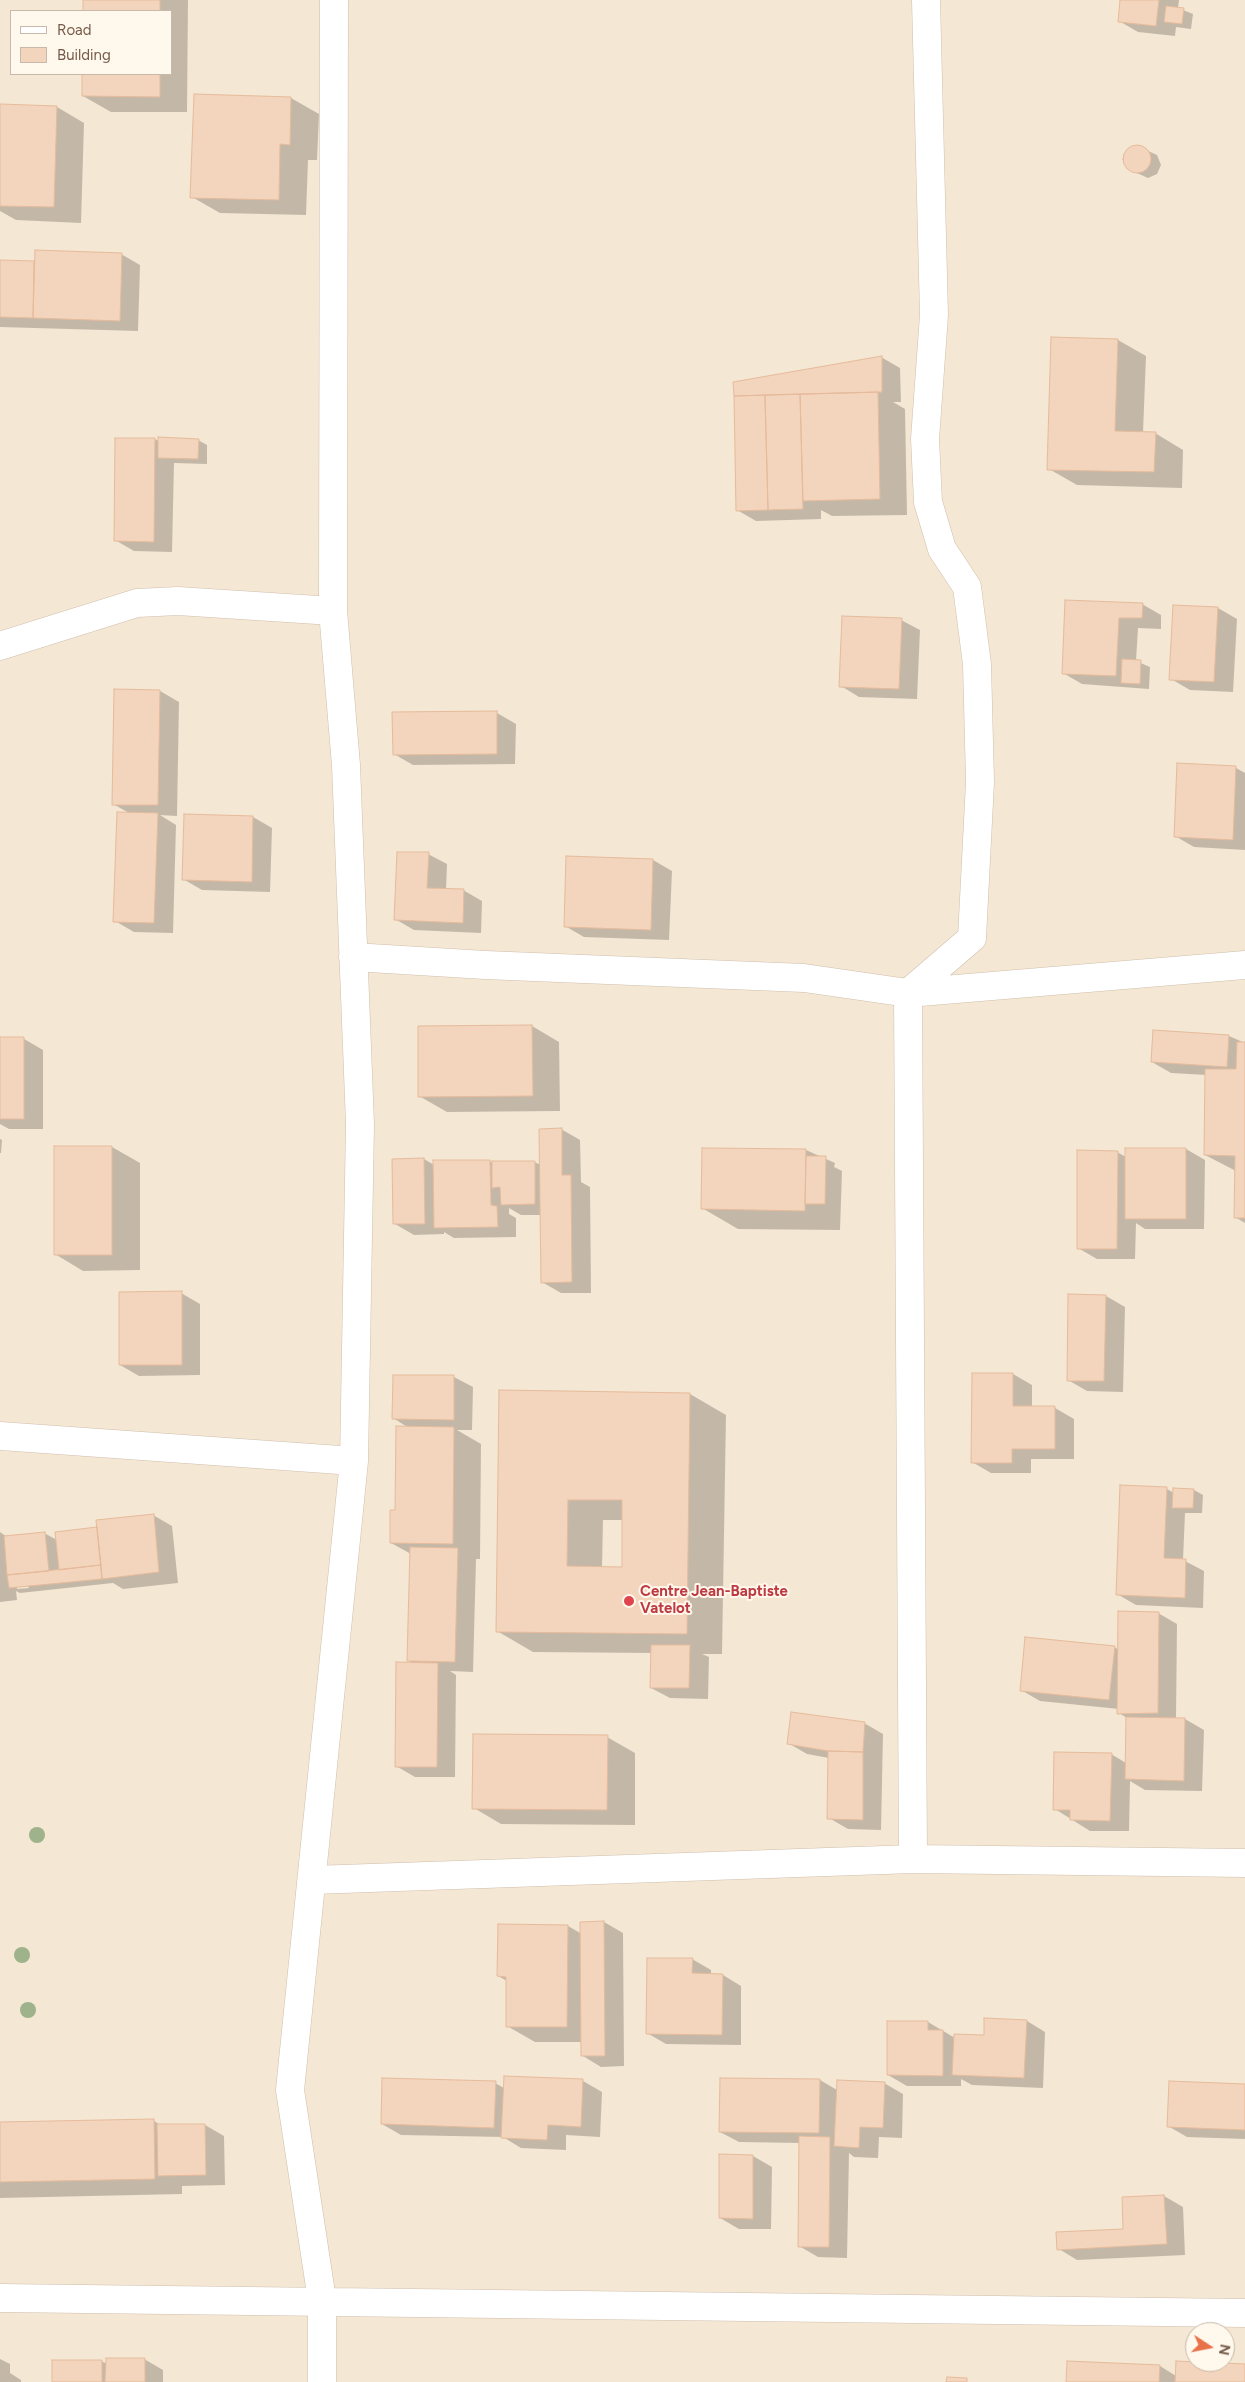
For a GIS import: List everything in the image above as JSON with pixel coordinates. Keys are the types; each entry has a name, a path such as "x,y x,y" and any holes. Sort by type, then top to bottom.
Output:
{"street":[{"path":"322,2382 322,2300 290,2090 313,1880 354,1461 360,1124 346,765 333,611 334,0"},
{"path":"913,1859 908,993 972,938 980,782 977,664 967,587 942,549 928,502 925,439 934,315 926,0"},
{"path":"0,646 137,603 178,602 333,611"},
{"path":"353,957 495,966 804,978 908,993 1245,965"},
{"path":"0,1436 354,1461"},
{"path":"313,1880 913,1859 1245,1863"},
{"path":"0,2298 322,2300 1245,2313"}],"shaded area":[{"path":"0,0 1245,0 1245,2382 0,2382"}],"building":[{"path":"83,0 160,0 160,10 83,10"},
{"path":"1120,0 1159,0 1156,26 1118,22"},
{"path":"1166,6 1184,8 1182,24 1164,22"},
{"path":"82,75 160,75 160,97 82,96"},
{"path":"194,94 291,97 290,145 280,144 279,200 190,198"},
{"path":"0,104 57,106 54,207 0,206"},
{"path":"1137,145 1147,149 1151,159 1147,169 1137,173 1127,169 1123,159 1127,149"},
{"path":"35,250 122,253 120,321 33,318"},
{"path":"0,260 34,261 33,318 0,317"},
{"path":"1051,337 1118,339 1115,431 1156,432 1154,472 1047,470"},
{"path":"882,356 882,392 734,396 733,382"},
{"path":"878,392 880,499 803,501 800,394"},
{"path":"800,394 803,509 768,510 765,395"},
{"path":"765,395 768,510 736,511 734,396"},
{"path":"158,437 199,439 198,459 158,458"},
{"path":"115,438 155,438 154,542 114,541"},
{"path":"1065,600 1143,603 1142,618 1119,618 1116,676 1062,674"},
{"path":"1173,605 1218,607 1214,682 1169,680"},
{"path":"842,616 902,618 899,689 839,687"},
{"path":"1122,659 1141,660 1140,684 1121,683"},
{"path":"114,689 160,690 158,805 112,805"},
{"path":"497,711 497,754 393,755 392,712"},
{"path":"1177,763 1236,766 1233,840 1174,837"},
{"path":"117,812 158,813 154,923 113,922"},
{"path":"184,814 253,816 252,882 182,880"},
{"path":"397,852 429,852 427,888 464,889 463,923 394,920"},
{"path":"566,856 653,859 651,930 564,927"},
{"path":"532,1025 533,1096 418,1097 418,1026"},
{"path":"1153,1030 1229,1035 1227,1067 1151,1062"},
{"path":"0,1037 24,1037 24,1119 0,1119"},
{"path":"1237,1042 1245,1042 1245,1218 1234,1218 1235,1156 1204,1155 1205,1069 1236,1069"},
{"path":"562,1128 562,1175 571,1175 572,1282 541,1283 539,1129"},
{"path":"54,1146 112,1146 112,1255 54,1255"},
{"path":"702,1148 806,1149 805,1211 701,1209"},
{"path":"1125,1148 1186,1148 1186,1219 1125,1219"},
{"path":"1077,1150 1118,1151 1117,1249 1077,1249"},
{"path":"806,1156 826,1156 825,1204 805,1204"},
{"path":"424,1158 425,1224 393,1224 392,1159"},
{"path":"433,1160 490,1160 491,1205 497,1206 498,1227 434,1228"},
{"path":"492,1161 535,1161 535,1204 501,1205 500,1187 492,1188"},
{"path":"182,1291 182,1365 119,1365 119,1292"},
{"path":"1068,1294 1106,1295 1104,1381 1067,1381"},
{"path":"972,1373 1013,1373 1013,1406 1055,1406 1055,1449 1012,1449 1012,1463 971,1463"},
{"path":"393,1375 454,1375 454,1420 392,1419"},
{"path":"499,1390 690,1393 687,1634 496,1632","holes":["568,1500 622,1500 622,1567 567,1566"]},
{"path":"396,1426 454,1427 453,1544 390,1543 390,1510 395,1510"},
{"path":"1120,1485 1167,1487 1164,1558 1186,1559 1185,1598 1116,1595"},
{"path":"1173,1488 1194,1489 1193,1508 1172,1508"},
{"path":"154,1514 159,1572 102,1579 96,1520"},
{"path":"97,1527 101,1565 59,1570 55,1532"},
{"path":"45,1532 49,1571 7,1575 4,1536"},
{"path":"410,1547 458,1548 455,1662 407,1661"},
{"path":"101,1565 102,1579 9,1588 7,1575"},
{"path":"1118,1611 1159,1612 1158,1713 1117,1714"},
{"path":"1025,1637 1115,1646 1109,1700 1020,1691"},
{"path":"651,1645 690,1645 689,1688 650,1688"},
{"path":"396,1662 438,1663 437,1767 395,1767"},
{"path":"791,1712 865,1722 863,1752 828,1751 787,1744"},
{"path":"1126,1717 1185,1718 1184,1781 1125,1779"},
{"path":"473,1734 608,1735 607,1810 472,1809"},
{"path":"828,1751 863,1752 863,1820 827,1819"},
{"path":"1054,1752 1112,1753 1110,1821 1070,1820 1070,1810 1053,1810"},
{"path":"604,1921 605,2056 581,2056 580,1922"},
{"path":"498,1924 568,1925 567,2027 506,2027 506,1977 497,1976"},
{"path":"647,1958 693,1958 692,1973 723,1974 722,2035 646,2034"},
{"path":"984,2018 1027,2020 1024,2078 952,2075 954,2034 984,2035"},
{"path":"887,2021 928,2021 928,2030 943,2030 943,2076 887,2075"},
{"path":"504,2076 583,2079 581,2127 548,2125 547,2140 501,2138"},
{"path":"382,2078 496,2081 494,2128 381,2124"},
{"path":"720,2078 820,2079 819,2133 719,2132"},
{"path":"837,2080 885,2082 883,2128 860,2127 859,2148 834,2146"},
{"path":"1169,2081 1245,2084 1245,2130 1167,2127"},
{"path":"154,2119 155,2179 0,2182 0,2122"},
{"path":"157,2124 205,2124 206,2175 158,2176"},
{"path":"799,2136 830,2137 829,2247 798,2247"},
{"path":"719,2154 753,2155 753,2219 719,2218"},
{"path":"1164,2195 1167,2244 1057,2250 1056,2232 1123,2229 1122,2197"},
{"path":"106,2358 145,2358 145,2382 105,2382"},
{"path":"52,2360 102,2360 102,2382 52,2382"},
{"path":"1067,2361 1160,2365 1159,2382 1066,2382"},
{"path":"1176,2361 1185,2361 1185,2372 1235,2372 1235,2364 1245,2364 1245,2382 1175,2382"},
{"path":"947,2377 967,2378 967,2382 946,2382"}],"place":[{"name":"Centre Jean-Baptiste Vatelot","path":"629,1601"}]}
